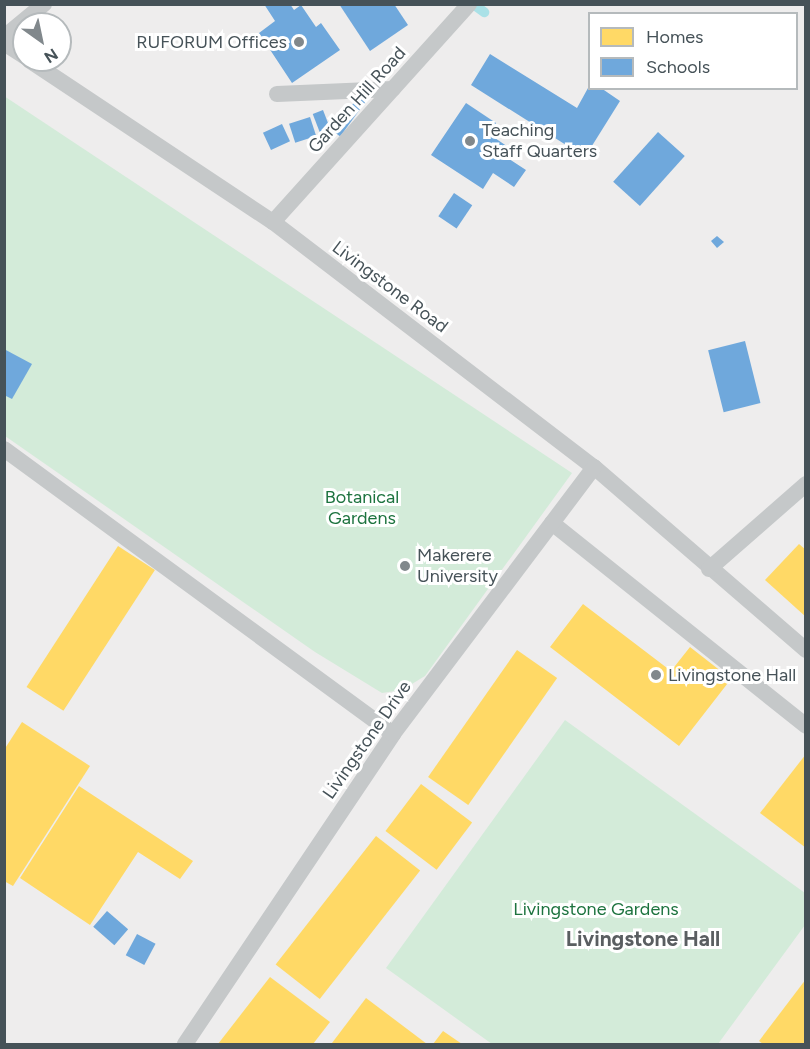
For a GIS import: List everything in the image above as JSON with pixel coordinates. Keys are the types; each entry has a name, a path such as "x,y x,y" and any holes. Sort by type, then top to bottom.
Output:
{"lane":[{"path":"4,37 44,4"},
{"name":"Garden Hill Road","path":"273,222 469,4"},
{"name":"Livingstone Road","path":"47,72 273,222 594,467 709,569 806,650"},
{"path":"277,94 393,89"},
{"path":"4,449 393,734"},
{"name":"Livingstone Drive","path":"185,1044 393,734 594,467"},
{"path":"709,569 806,484"},
{"path":"552,523 806,726"}],"green space":[{"name":"Botanical Gardens","path":"4,96 572,473 425,676 402,690 382,693 315,652 5,436"},
{"name":"Livingstone Gardens","path":"565,720 805,893 805,925 718,1044 492,1044 386,968"}],"building: Homes":[{"name":"Livingstone Hall","path":"799,544 806,550 806,617 765,580"},
{"path":"118,546 155,570 63,711 27,687"},
{"name":"Livingstone Hall","path":"583,604 671,671 690,647 731,679 679,746 550,647"},
{"path":"517,650 557,678 468,805 428,777"},
{"path":"22,722 90,766 13,886 4,881 4,750"},
{"path":"806,754 806,848 760,813"},
{"path":"421,784 472,823 437,870 385,831"},
{"path":"79,786 193,861 180,879 138,852 90,925 20,878"},
{"path":"376,836 420,870 320,999 276,964"},
{"path":"270,977 330,1022 313,1044 218,1044"},
{"path":"806,979 806,1044 763,1044 759,1041"},
{"path":"366,998 427,1044 332,1043"},
{"path":"443,1031 462,1044 433,1044"}],"building: Schools":[{"name":"RUFORUM Offices","path":"264,4 290,4 294,10 301,5 316,27 321,23 340,50 292,83 259,33 275,21"},
{"path":"339,4 394,4 408,25 370,51"},
{"path":"490,54 577,108 588,88 588,90 604,90 620,101 585,157 471,85"},
{"path":"360,94 367,99 340,137 333,131"},
{"name":"Teaching Staff Quarters","path":"466,103 496,123 489,134 511,149 506,157 526,170 514,187 493,173 483,189 431,155"},
{"path":"323,110 331,131 321,134 313,114"},
{"path":"310,117 316,136 295,143 289,124"},
{"path":"282,124 290,141 271,150 263,133"},
{"path":"658,132 685,156 640,206 613,182"},
{"path":"454,193 472,205 457,229 438,216"},
{"path":"717,236 724,242 717,248 711,241"},
{"path":"745,341 760,403 724,412 708,350"},
{"path":"4,349 32,364 12,399 4,395"},
{"path":"107,911 128,929 114,945 93,927"},
{"path":"137,934 156,944 144,965 126,955"}],"waterway":[{"path":"473,4 484,12"}],"place":[{"name":"RUFORUM Offices","path":"299,42"},
{"name":"Teaching Staff Quarters","path":"470,141"},
{"name":"Makerere University","path":"405,566"},
{"name":"Livingstone Hall","path":"656,675"}],"district":[{"name":"Livingstone Hall","path":"643,939"}]}
